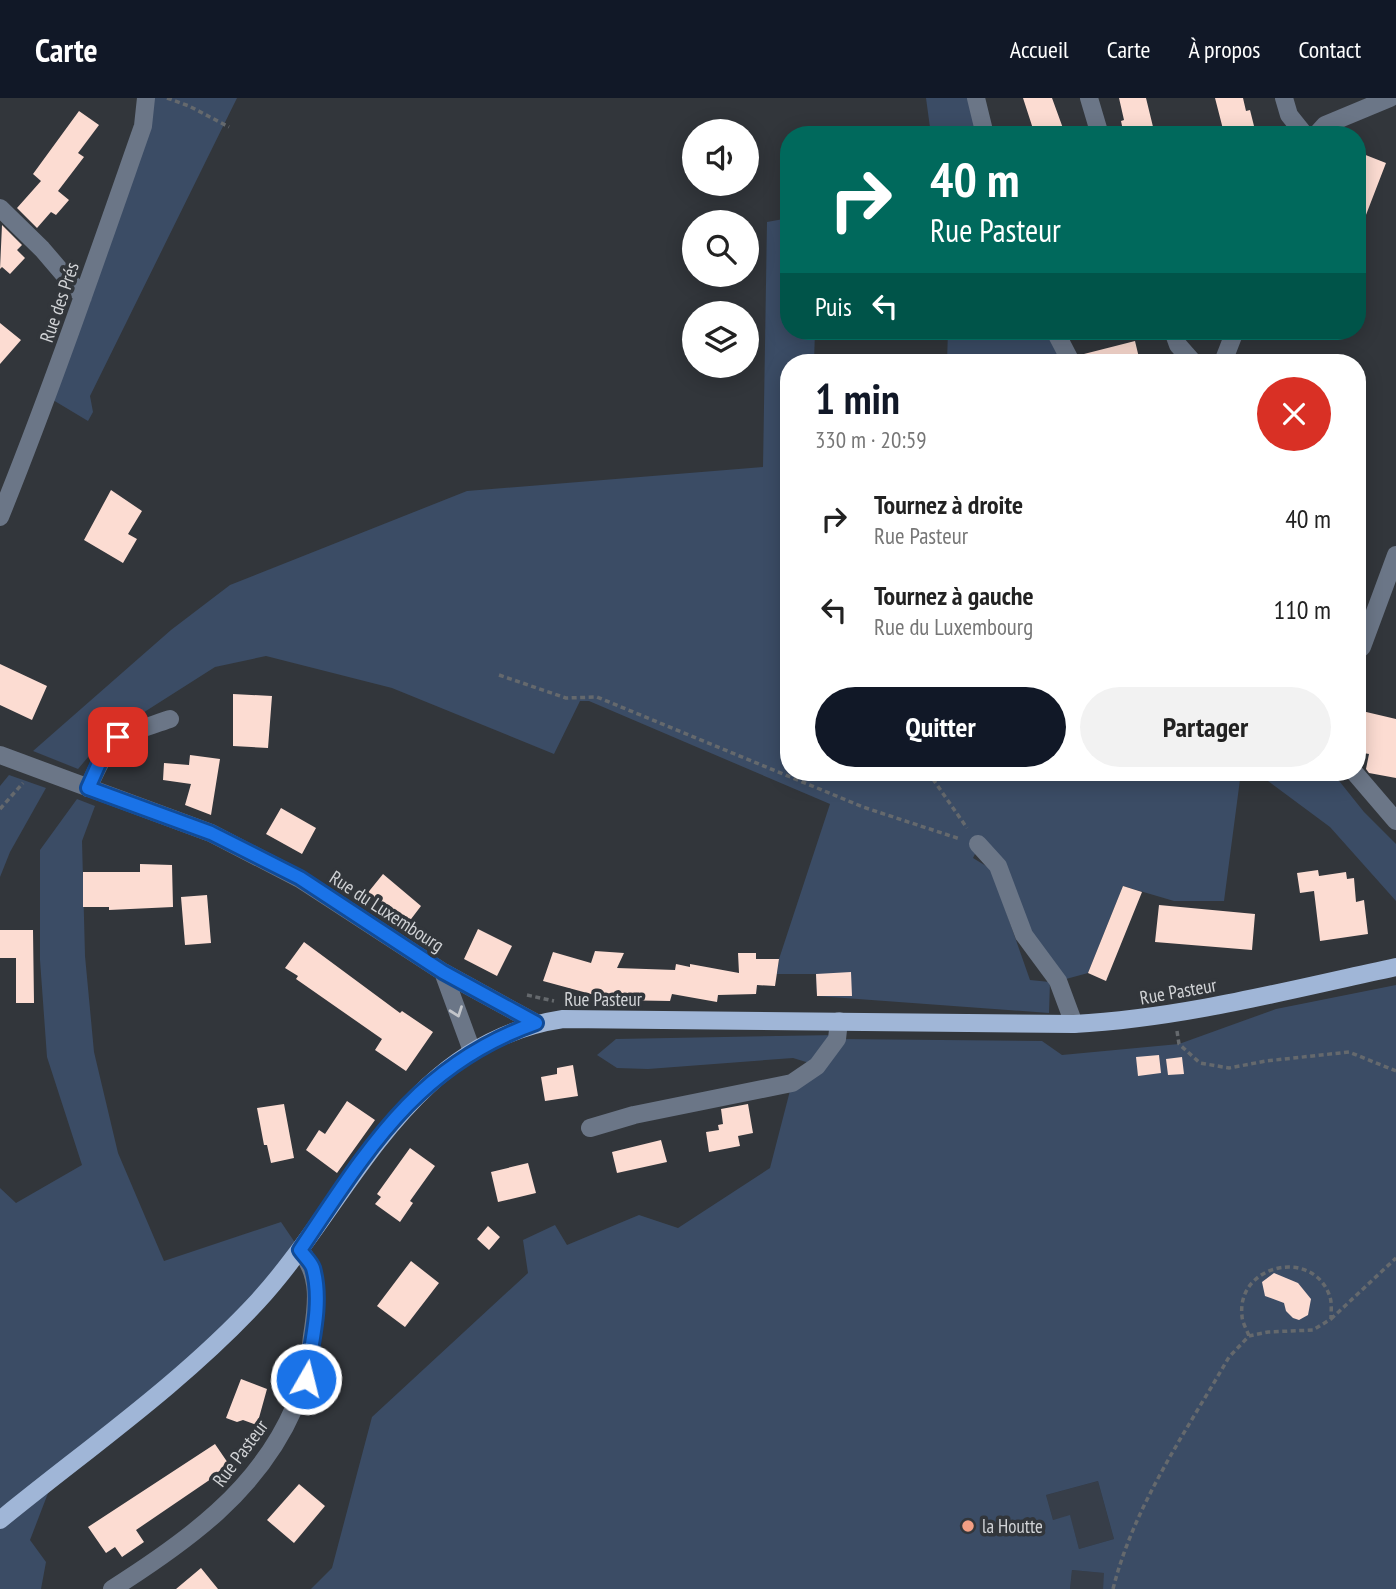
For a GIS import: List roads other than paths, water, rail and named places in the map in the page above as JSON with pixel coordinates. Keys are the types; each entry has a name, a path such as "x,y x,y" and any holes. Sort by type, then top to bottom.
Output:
{"main road":[{"name":"Rue Pasteur","path":"0,1520 182,1374 257,1301 300,1250 369,1149 397,1116 432,1082 472,1051 505,1034 536,1023 563,1019 1074,1024 1127,1021 1181,1013 1396,967"}],"street":[{"name":"Rue des Prés","path":"0,517 48,397 143,126 146,98"},
{"path":"976,98 983,126"},
{"path":"1089,98 1097,126"},
{"path":"1284,98 1289,115 1298,126"},
{"path":"1324,126 1390,98"},
{"path":"0,208 83,297"},
{"path":"1366,636 1396,555"},
{"path":"88,788 104,752 118,737 170,719"},
{"name":"Rue du Luxembourg","path":"0,755 211,833 300,878 443,972 536,1023"},
{"path":"1362,781 1396,821"},
{"path":"978,844 998,866 1024,935 1058,981 1074,1024"},
{"name":"Rue du Luxembourg","path":"443,972 472,1051"},
{"path":"590,1128 634,1115 792,1083 817,1066 837,1039 839,1021"},
{"name":"Rue Pasteur","path":"112,1589 176,1548 235,1498 280,1439 306,1379 315,1321 316,1289 312,1265 300,1250"}],"place":[{"name":"la Houtte","path":"968,1526"}]}
